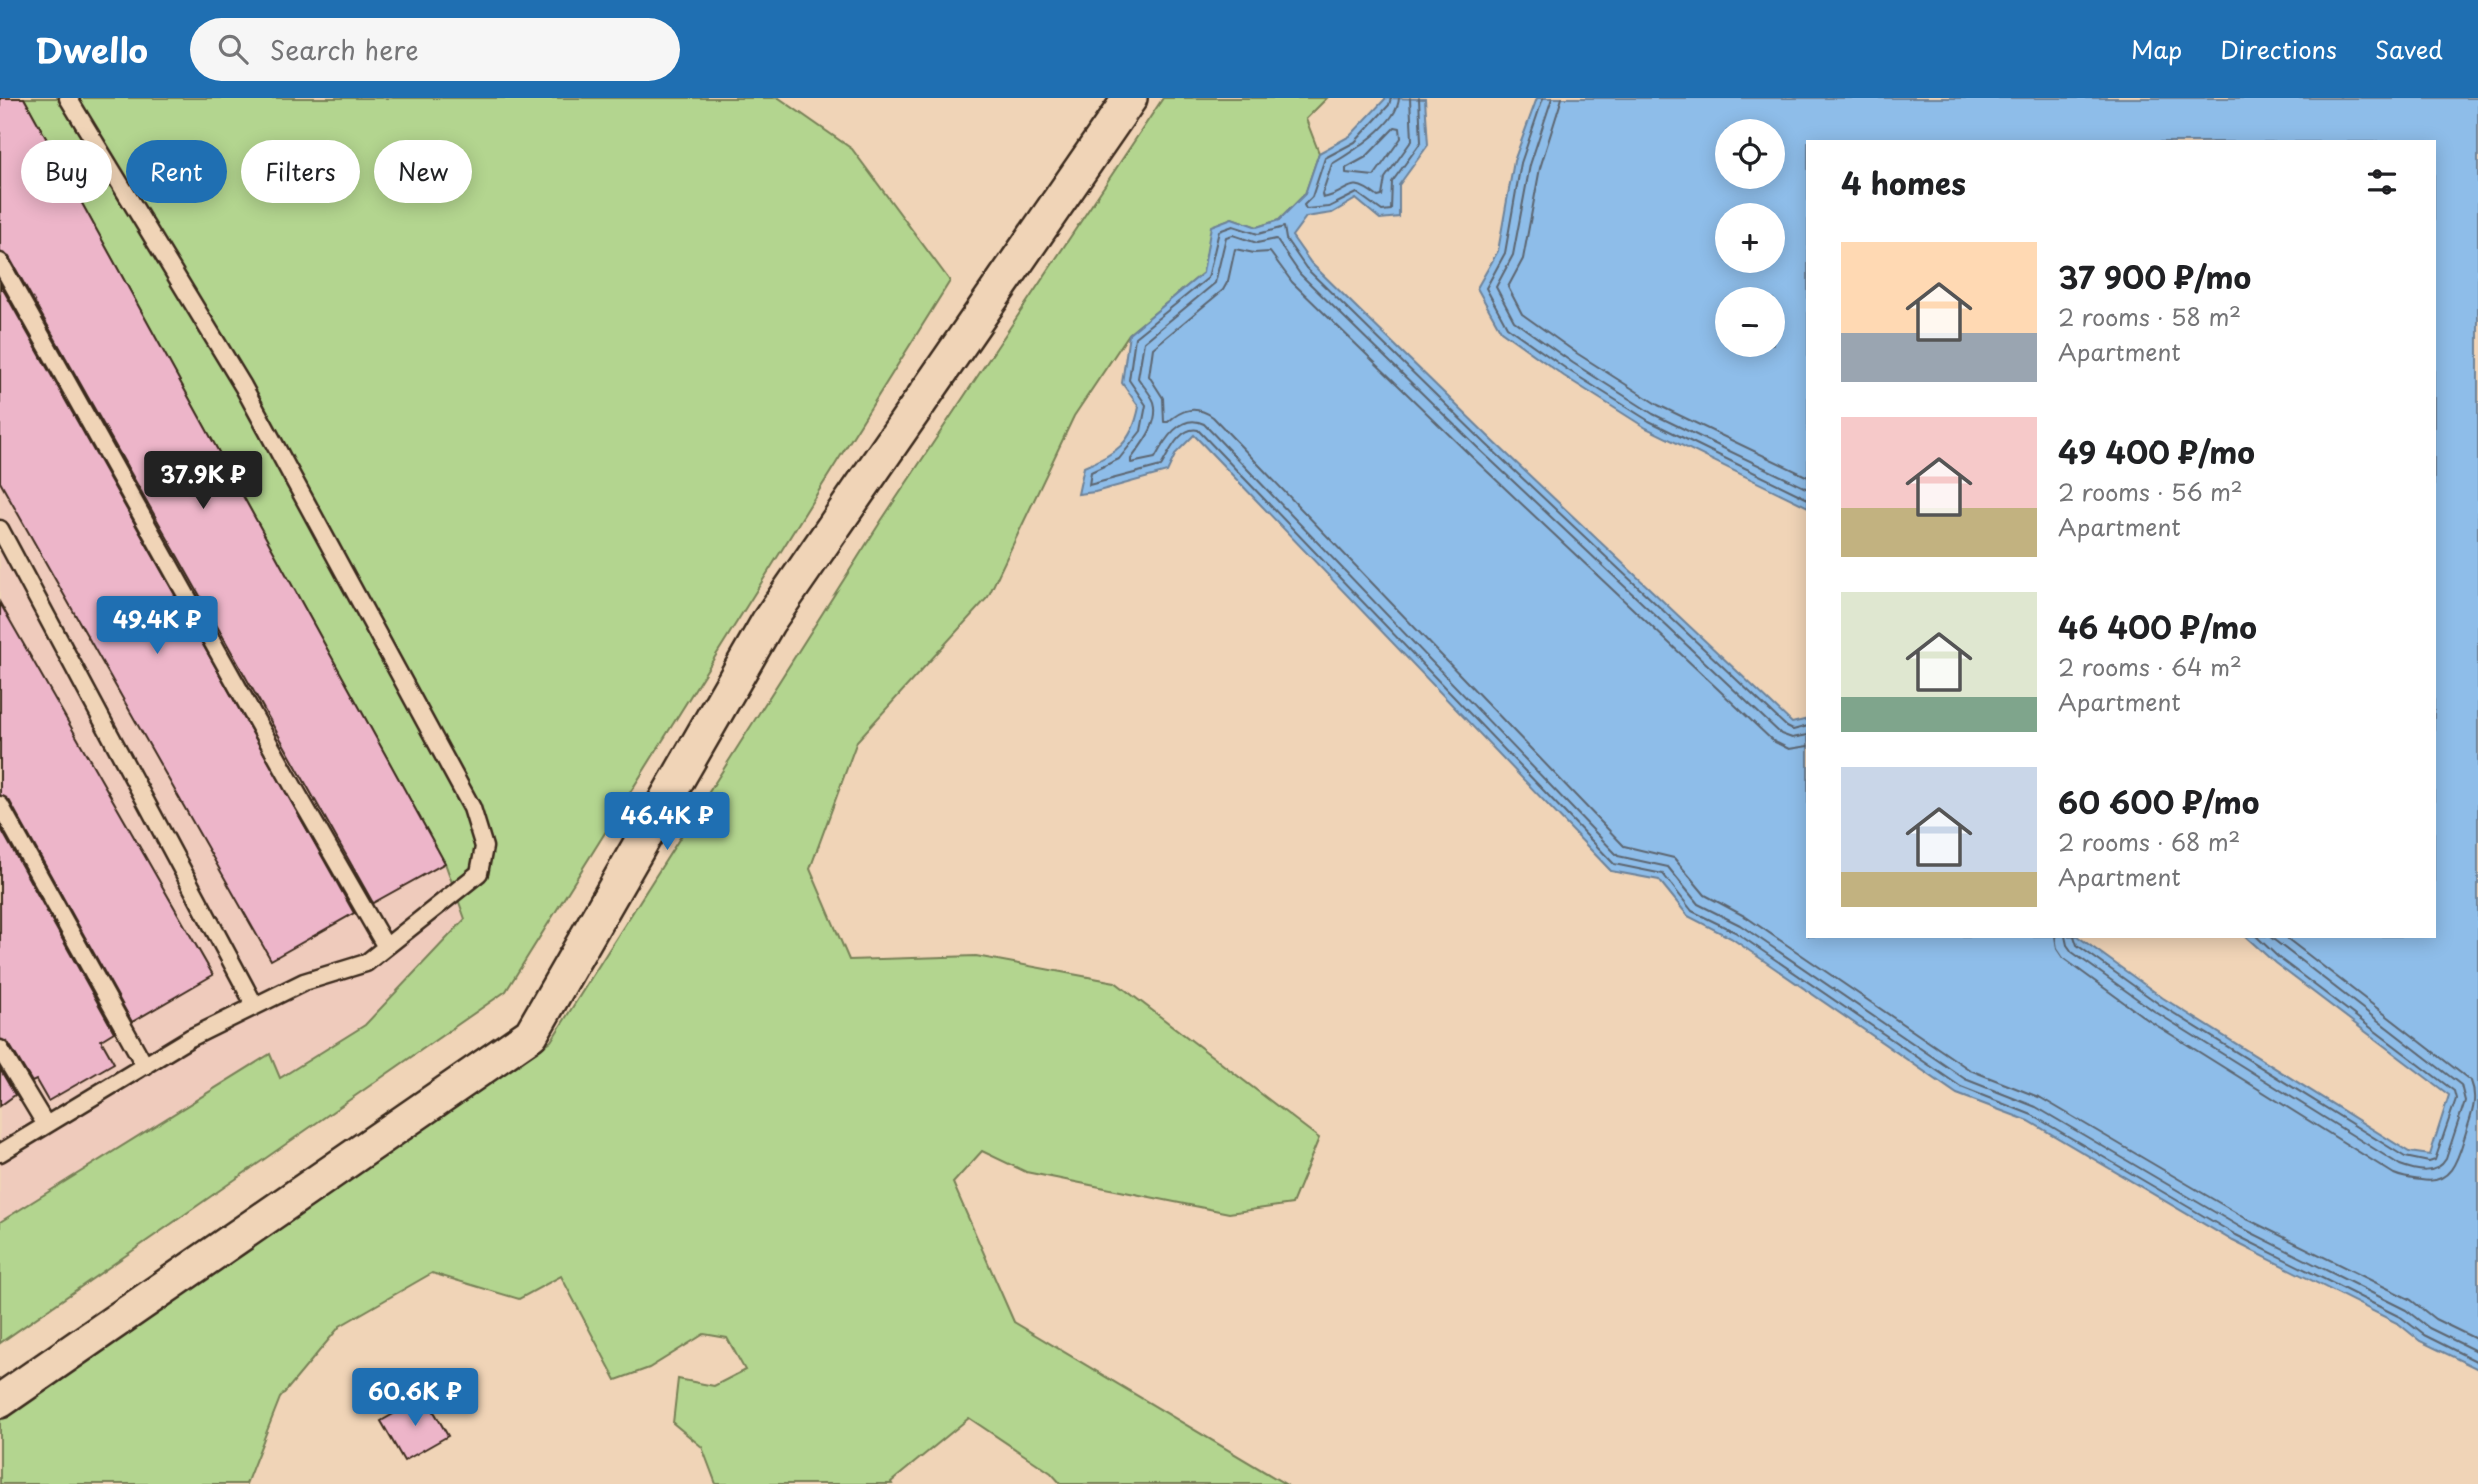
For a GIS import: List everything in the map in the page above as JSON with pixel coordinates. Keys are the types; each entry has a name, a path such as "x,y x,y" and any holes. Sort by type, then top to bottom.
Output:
{"street":[{"path":"0,1401 531,1034 768,622 1129,98"}],"lane":[{"path":"0,1153 190,1038 304,982 366,963 479,873 484,847 472,808 243,386 68,98"},
{"path":"0,262 386,947"},
{"path":"0,529 255,1006"},
{"path":"0,805 145,1066"},
{"path":"0,1049 46,1125"}],"shaded area":[{"path":"0,98 24,98 47,140 21,140 21,203 82,203 445,863 465,919 365,1025 279,1078 270,1054 0,1222"}],"green space":[{"path":"24,98 779,98 852,149 950,281 506,991 0,1343 0,1222 270,1054 280,1078 365,1025 465,919 445,863 82,203 112,203 112,140 47,140"},
{"path":"1163,98 1327,98 1306,119 1319,153 1305,194 1279,220 1257,227 1232,218 1212,226 1203,273 1129,334 1074,416 988,597 857,741 810,869 849,960 976,956 1115,982 1319,1138 1292,1204 1229,1213 1026,1172 982,1151 953,1183 1014,1322 1285,1484 1061,1484 1051,1473 969,1418 891,1482 892,1484 716,1484 702,1447 673,1423 678,1379 714,1386 745,1370 727,1338 704,1334 649,1368 616,1380 561,1276 519,1299 432,1273 340,1326 280,1398 246,1484 0,1484 0,1417 551,1041 881,521"}],"water":[{"path":"1386,98 1425,99 1428,145 1399,185 1399,217 1380,219 1356,199 1332,213 1306,217 1292,236 1311,263 1491,439 1792,723 1806,720 1806,938 2080,938 2163,998 2409,1152 2430,1155 2449,1095 2275,963 2247,938 2436,938 2436,140 1806,140 1806,506 1646,428 1564,376 1501,331 1477,288 1498,251 1514,161 1537,98 2478,98 2478,1369 2420,1341 2399,1324 2233,1241 2029,1121 1957,1094 1731,938 1688,916 1659,880 1611,871 1194,435 1176,453 1167,472 1095,492 1078,494 1084,467 1121,446 1136,419 1139,407 1122,383 1129,334 1203,273 1211,226 1232,218 1257,227 1279,220 1305,194 1319,153 1350,136"}],"building":[{"path":"0,98 24,98 47,140 21,140 21,203 82,203 445,863 373,903 9,257 0,252"},
{"path":"0,284 354,913 271,960 0,482"},
{"path":"0,603 213,975 132,1022 9,800 0,795"},
{"path":"0,827 114,1032 101,1040 114,1063 48,1101 36,1080 32,1082 9,1044 0,1039"},
{"path":"0,1069 15,1095 0,1106"},
{"path":"425,1396 448,1436 404,1461 381,1421"}]}
